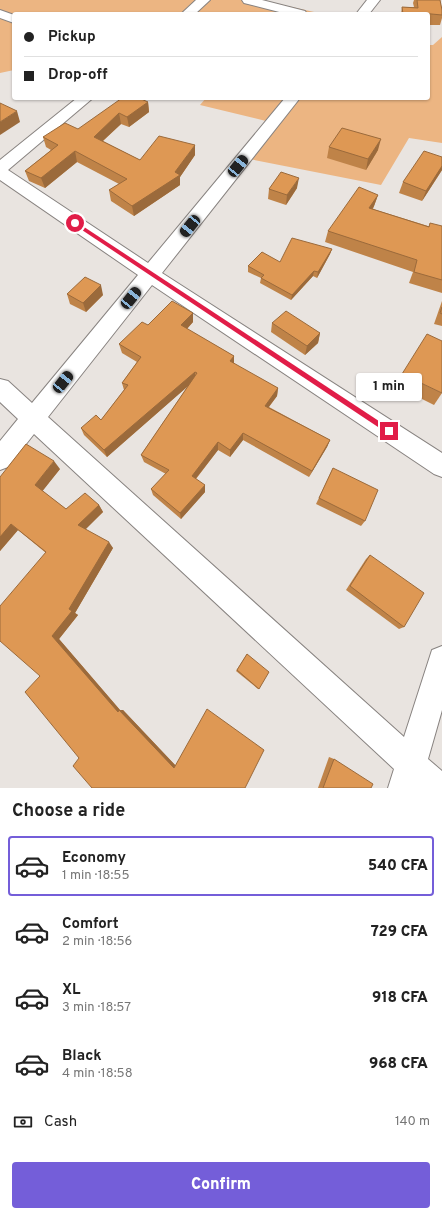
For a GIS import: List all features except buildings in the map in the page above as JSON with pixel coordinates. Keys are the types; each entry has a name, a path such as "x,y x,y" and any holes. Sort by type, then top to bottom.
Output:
{"street":[{"path":"189,12 204,0"},
{"path":"248,0 293,12"},
{"path":"364,12 374,0"},
{"path":"0,14 12,18"},
{"path":"0,168 84,100"},
{"path":"0,459 291,100"},
{"path":"0,172 150,274 442,466"},
{"path":"0,388 34,418 408,777 437,788"},
{"path":"408,777 442,660"}],"shaded area":[{"path":"0,0 261,0 314,12 12,12 12,70 0,73"},
{"path":"442,37 442,143 409,138 381,185 239,157 266,121 200,105 204,100 430,100 430,45 433,45"}],"route":[{"path":"75,223 389,431"}]}
